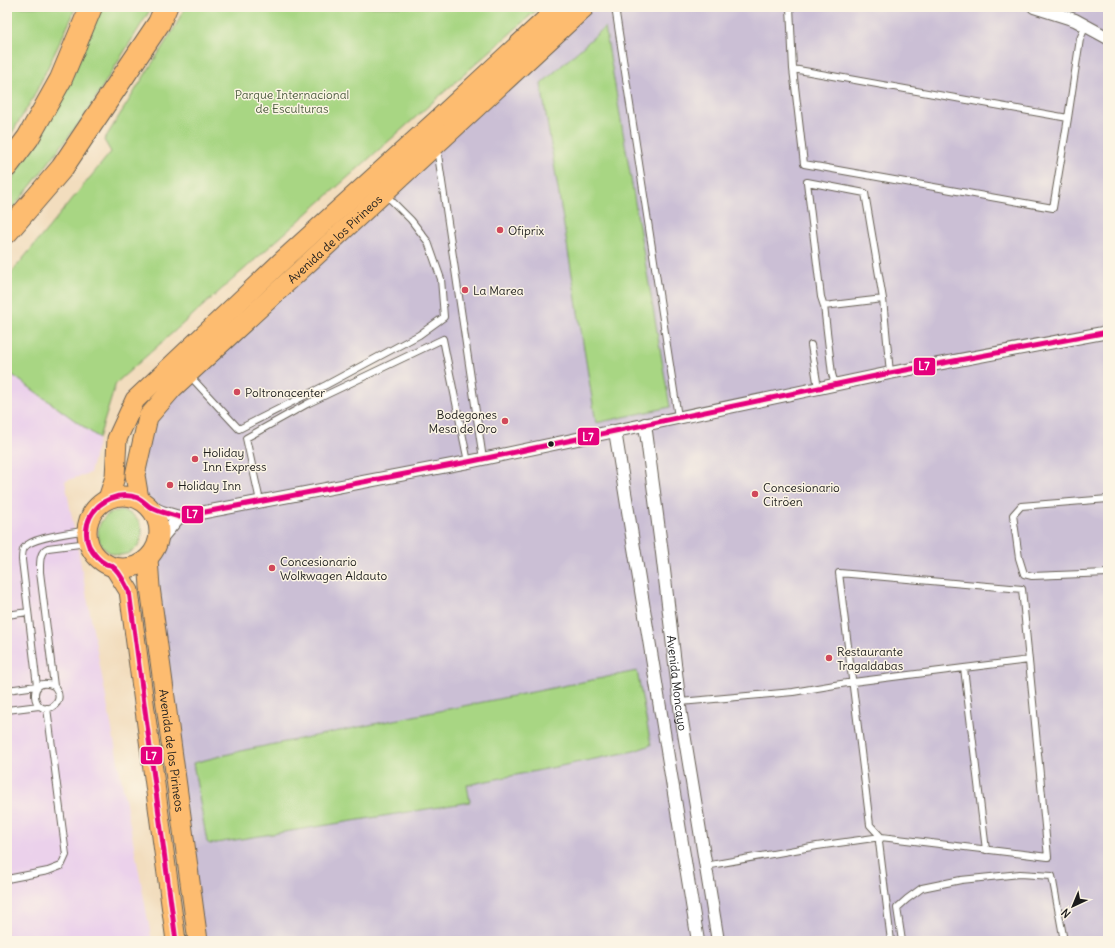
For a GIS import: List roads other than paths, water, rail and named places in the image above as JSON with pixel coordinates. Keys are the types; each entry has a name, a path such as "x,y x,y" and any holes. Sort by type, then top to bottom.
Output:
{"highway":[{"path":"7,166 28,138 61,79 91,7"},
{"path":"7,232 62,168 159,23 166,7"}],"main road":[{"name":"Avenida de los Pirineos","path":"108,499 115,478 117,439 135,400 277,266 559,7"},
{"name":"Avenida de los Pirineos","path":"144,502 135,475 148,417 173,388 585,7"},
{"path":"120,496 128,496 144,502 157,520 159,529 158,542 155,549 148,559 140,564 128,568 114,567 106,564 96,556 87,537 91,515 99,505 108,499 120,496"},
{"name":"Avenida de los Pirineos","path":"148,559 150,588 198,941"},
{"name":"Avenida de los Pirineos","path":"114,567 129,591 176,941"}],"street":[{"path":"1034,7 1053,10 1086,25 1108,38"},
{"path":"144,502 162,512 179,517 483,459 834,384 1108,332"},
{"name":"Avenida Moncayo","path":"645,424 680,702 718,941"},
{"name":"Avenida Moncayo","path":"615,431 698,941"},
{"path":"158,542 179,517"},
{"path":"660,704 680,702"}],"lane":[{"path":"615,7 678,417"},
{"path":"790,7 793,69 804,164 1053,208 1080,39 1086,25"},
{"path":"793,69 1068,118"},
{"path":"436,145 483,459"},
{"path":"834,384 806,182 866,193 883,299 890,373"},
{"path":"188,374 239,429 326,385 419,335 444,317 441,279 428,242 411,220 384,194"},
{"path":"824,306 883,299"},
{"path":"260,501 246,438 307,404 443,339 468,462"},
{"path":"811,345 818,388"},
{"path":"1108,499 1021,506 1013,515 1019,558 1024,574 1032,576 1108,573"},
{"path":"39,706 35,697 35,692 38,686 22,560 23,549 33,541 42,538 87,537"},
{"path":"54,686 40,572 41,558 45,549 87,537"},
{"path":"706,866 817,846 881,837 1048,857 1022,589 839,573 870,826 881,837"},
{"path":"7,615 28,612"},
{"path":"680,702 793,692 852,682 1029,660"},
{"path":"964,668 986,850"},
{"path":"7,690 38,686 44,683 54,686 58,691 59,697 57,703 53,707 43,708 39,706 7,710"},
{"path":"7,879 48,872 61,866 66,854 48,708"},
{"path":"881,837 879,842 891,941"},
{"path":"902,941 897,908 922,888 961,880 1020,874 1052,876 1064,941"}],"place":[{"name":"Ofiprix","path":"500,230"},
{"name":"La Marea","path":"465,290"},
{"name":"Poltronacenter","path":"237,392"},
{"name":"Bodegones Mesa de Oro","path":"505,421"},
{"name":"Holiday Inn Express","path":"195,459"},
{"name":"Holiday Inn","path":"170,485"},
{"name":"Concesionario Citröen","path":"755,494"},
{"name":"Concesionario Wolkwagen Aldauto","path":"272,568"},
{"name":"Restaurante Tragaldabas","path":"829,658"}],"park label":[{"name":"Parque Internacional de Esculturas","path":"292,101"}]}
